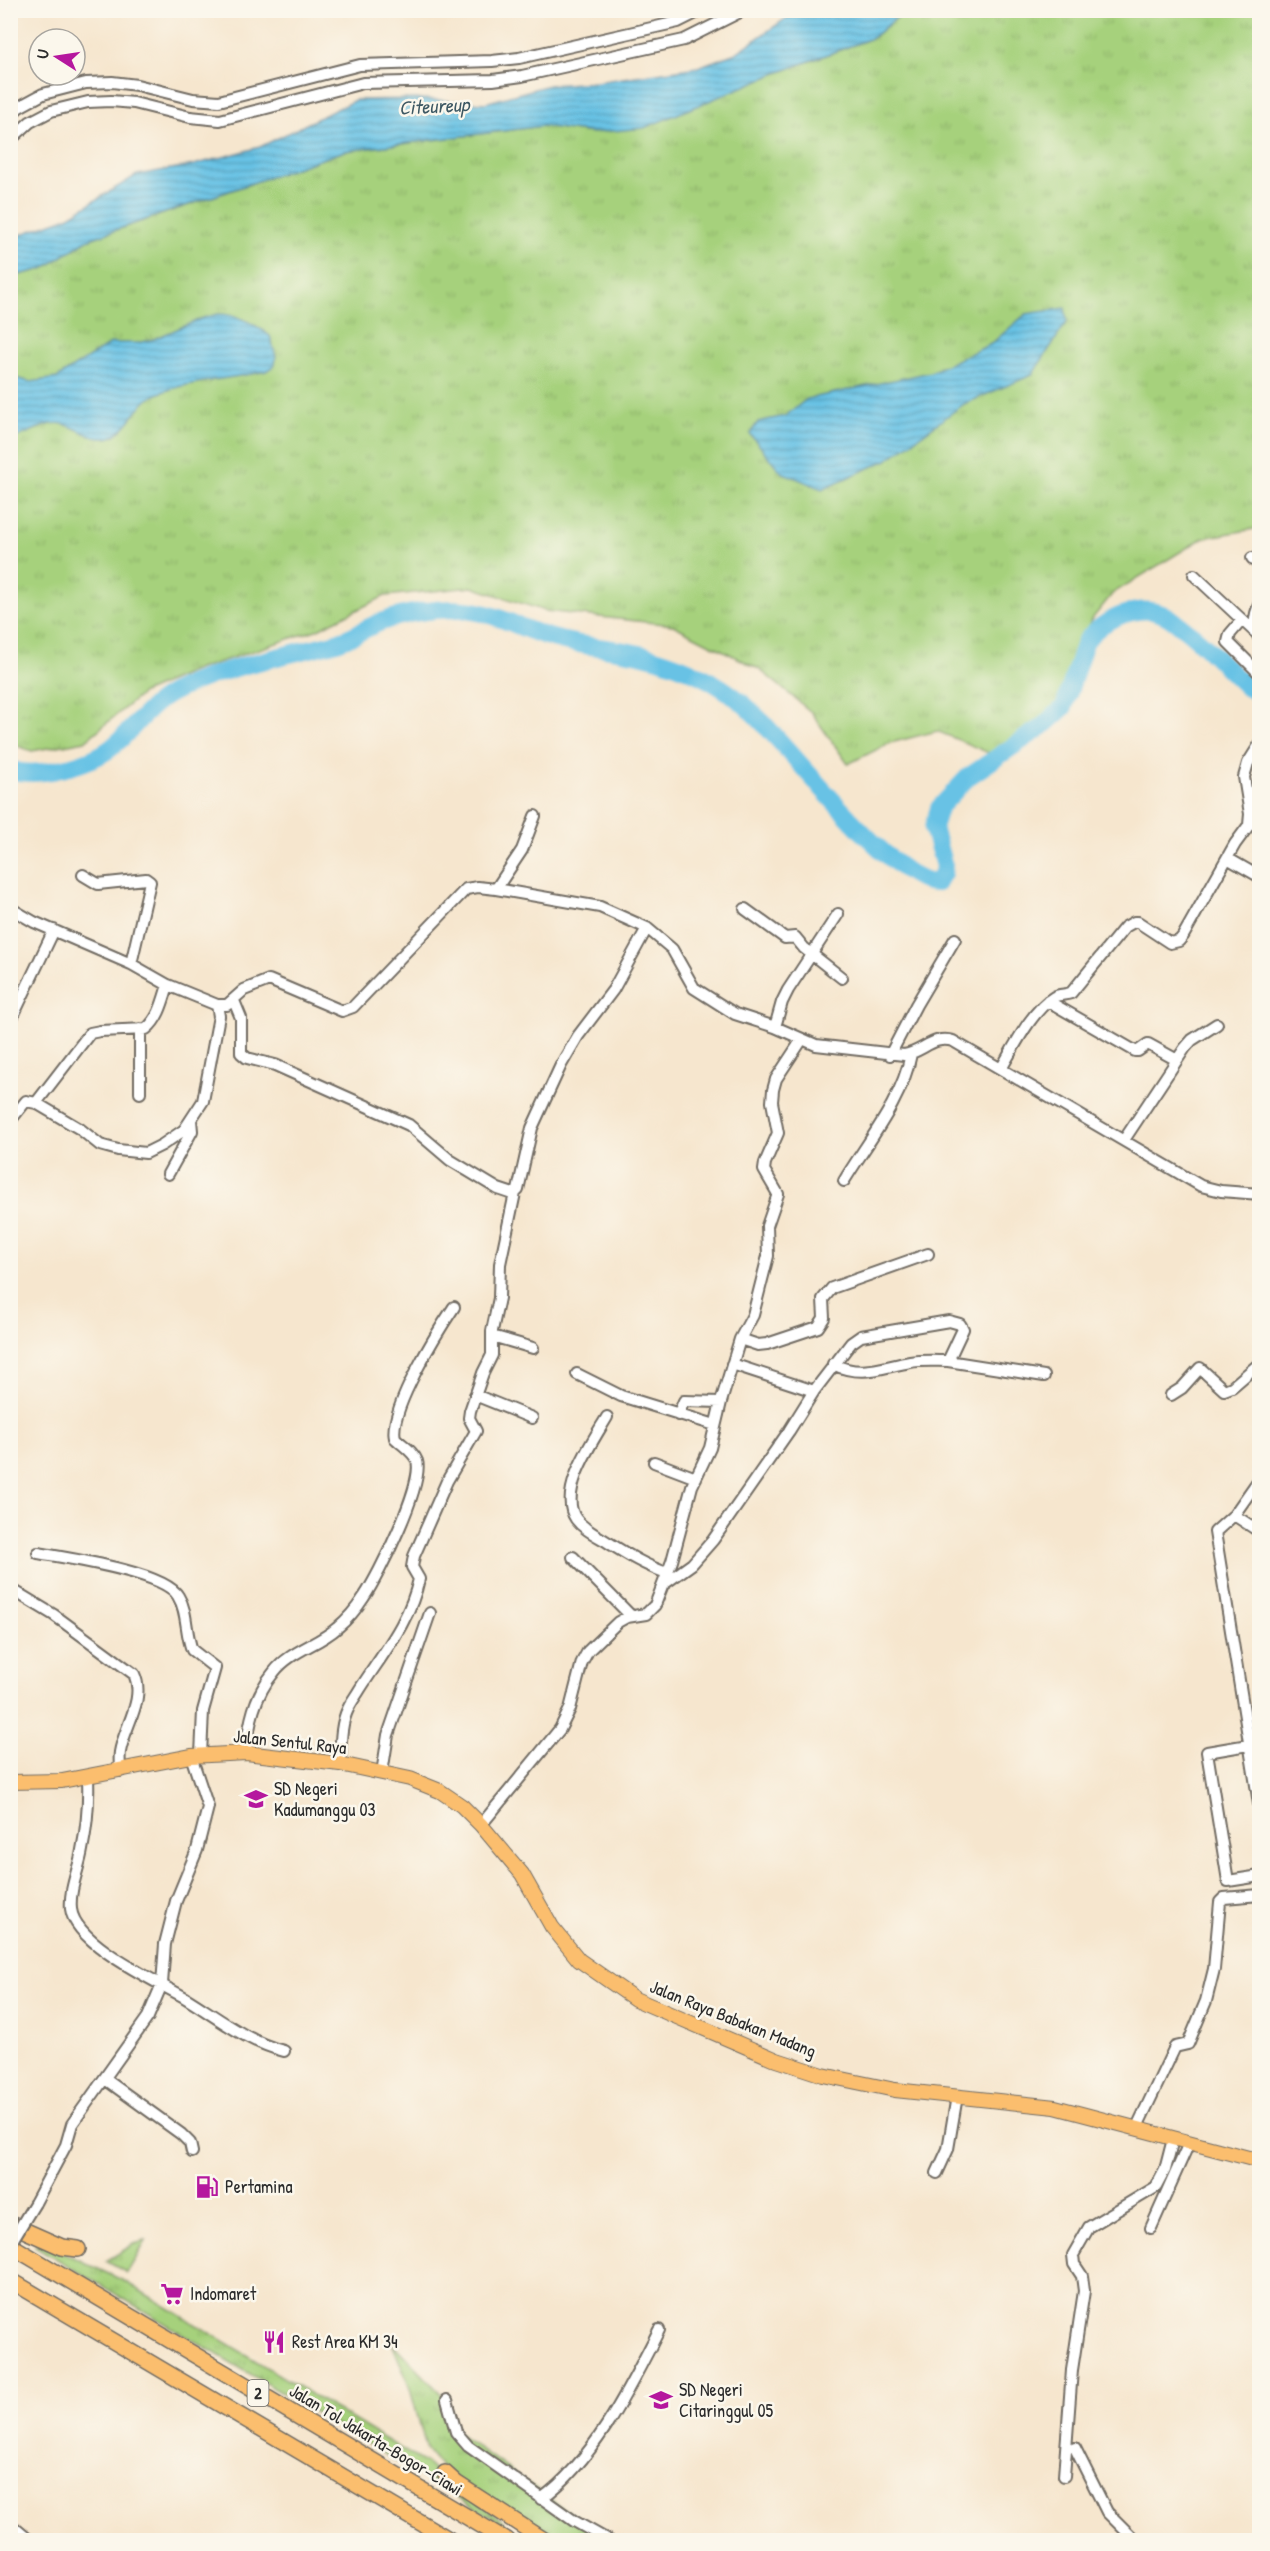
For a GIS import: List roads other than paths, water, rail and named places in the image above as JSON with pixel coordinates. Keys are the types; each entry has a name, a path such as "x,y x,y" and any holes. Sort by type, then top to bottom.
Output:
{"highway":[{"path":"10,2224 62,2247 78,2249"},
{"name":"Jalan Tol Jakarta–Bogor–Ciawi","path":"10,2244 506,2541"},
{"name":"2","path":"10,2280 450,2541"},
{"path":"445,2473 456,2483 544,2541"}],"main road":[{"name":"Jalan Sentul Raya","path":"10,1782 47,1782 87,1777 196,1755 246,1753 340,1764 410,1779 440,1791 462,1806 482,1825"},
{"name":"Jalan Raya Babakan Madang","path":"482,1825 522,1874 552,1927 579,1960 635,1999 777,2060 823,2074 895,2090 1055,2107 1260,2161"}],"street":[{"path":"10,115 43,94 86,83 112,82 137,85 193,99 219,101 360,65 492,62 519,58 678,22 702,10"},
{"path":"10,140 30,122 51,111 88,102 111,101 134,104 190,117 220,120 363,83 493,80 522,76 684,40 744,10"},
{"path":"519,58 522,76"},
{"path":"1194,575 1257,636"},
{"path":"1257,636 1255,615 1260,603"},
{"path":"1242,620 1230,634 1228,642 1260,674"},
{"path":"1001,1069 1020,1036 1048,1002 1055,996 1071,993 1125,927 1134,922 1145,925 1170,943 1179,941 1249,825 1250,814 1244,777 1248,763 1260,744"},
{"path":"496,889 522,850 535,816"},
{"path":"1227,858 1260,877"},
{"path":"83,875 98,884 146,879 150,882 131,964"},
{"path":"10,908 131,964 168,986 217,1005 227,1005 244,990 269,980 333,1009 347,1011 466,889 478,887 496,889 600,907 646,928 672,949 689,982 700,994 735,1014 775,1027 801,1041 816,1045 890,1055 911,1054 937,1039 946,1039 1200,1186 1221,1191 1260,1194"},
{"path":"745,909 784,938 795,937 812,955 842,978"},
{"path":"775,1027 782,1002 800,970 838,914"},
{"path":"340,1764 342,1725 347,1709 378,1660 399,1633 411,1609 419,1579 412,1568 414,1556 447,1481 476,1431 469,1418 475,1395 492,1355 492,1336 500,1298 500,1264 532,1128 561,1065 578,1036 613,990 646,928"},
{"path":"13,1016 54,930"},
{"path":"890,1055 955,939"},
{"path":"36,1103 72,1053 90,1034 100,1031 148,1028 160,1011 168,986"},
{"path":"234,1001 241,1018 241,1053 247,1058 275,1065 355,1103 409,1125 450,1160 498,1189 515,1193"},
{"path":"1048,1002 1135,1051 1148,1044 1177,1060"},
{"path":"10,1121 26,1101 36,1103 80,1129 100,1145 118,1150 146,1153 174,1138 191,1120 203,1101 219,1016 217,1005"},
{"path":"1124,1140 1192,1040 1217,1024"},
{"path":"140,1029 138,1059 142,1088 140,1093"},
{"path":"482,1825 560,1728 570,1709 582,1662 588,1652 618,1622 631,1616 643,1615 651,1610 665,1578 696,1478 707,1456 740,1339 753,1315 766,1266 767,1227 778,1194 764,1167 778,1133 772,1102 773,1090 776,1079 801,1041"},
{"path":"844,1182 904,1080 911,1054"},
{"path":"168,1174 192,1131 191,1120"},
{"path":"740,1339 758,1345 767,1344 818,1327 824,1318 823,1299 832,1288 928,1254"},
{"path":"246,1753 252,1710 258,1695 273,1673 288,1657 336,1630 366,1594 379,1570 406,1512 418,1468 415,1456 395,1438 395,1427 410,1383 426,1349 454,1307"},
{"path":"665,1578 692,1564 713,1540 814,1391 851,1342 861,1336 949,1321 960,1324 963,1329 948,1361"},
{"path":"492,1336 533,1348"},
{"path":"833,1364 852,1372 911,1362 948,1361 1044,1376"},
{"path":"1171,1395 1182,1388 1200,1368 1224,1390 1232,1387 1260,1363"},
{"path":"732,1364 814,1391"},
{"path":"577,1374 621,1396 715,1425"},
{"path":"475,1395 532,1418"},
{"path":"678,1415 684,1401 721,1402"},
{"path":"607,1417 580,1464 572,1486 570,1498 573,1516 585,1529 665,1578"},
{"path":"654,1462 696,1478"},
{"path":"1260,1478 1234,1515 1215,1532 1254,1744 1260,1810"},
{"path":"1234,1515 1260,1532"},
{"path":"10,2244 66,2145 72,2124 148,2017 162,1984 165,1944 176,1901 197,1850 208,1807 196,1755 214,1668 192,1650 178,1594 161,1581 38,1553"},
{"path":"573,1557 631,1616"},
{"path":"11,1590 54,1615 134,1674 137,1682 136,1700 120,1751 120,1771"},
{"path":"381,1773 388,1735 430,1613"},
{"path":"1254,1744 1207,1752 1228,1881 1260,1876"},
{"path":"87,1777 89,1803 82,1851 71,1896 71,1911 78,1926 114,1958 141,1975 162,1984 254,2042 284,2051"},
{"path":"1137,2127 1175,2047 1188,2044 1206,2001 1214,1969 1220,1902 1224,1898 1260,1895"},
{"path":"105,2079 181,2133 190,2144 192,2152"},
{"path":"937,2173 948,2149 957,2096"},
{"path":"1064,2476 1071,2370 1084,2290 1082,2276 1074,2264 1073,2255 1089,2227 1156,2187 1165,2170 1173,2139"},
{"path":"1151,2228 1189,2143"},
{"path":"541,2499 562,2481 594,2442 628,2390 659,2330"},
{"path":"447,2400 456,2432 468,2446 541,2499 608,2541"},
{"path":"1075,2448 1107,2512 1135,2541"},
{"path":"10,2524 29,2541"}],"water":[{"name":"Citeureup","path":"797,11 905,11 872,38 769,76 644,128 592,133 543,126 345,151 87,240 43,269 11,277 11,238 68,217 137,175 194,165 260,147 355,100 421,99 485,103 549,85 596,82 698,67 736,53"},
{"path":"1065,308 1067,322 1032,375 964,404 887,460 822,489 781,472 750,434 758,422 785,416 807,399 931,372 991,344 1026,314"},
{"path":"218,314 246,320 270,336 276,357 275,365 266,371 173,388 160,393 145,402 121,430 111,437 98,438 57,423 11,439 11,377 31,382 57,378 111,343 138,343 154,339"}],"waterway":[{"path":"10,769 33,773 62,769 90,760 111,748 162,699 188,685 228,670 339,641 381,622 401,616 434,610 465,610 500,618 556,639 655,658 689,670 710,681 740,701 758,718 837,805 893,860 917,877 937,883 944,866 933,828 939,808 968,777 1043,726 1064,707 1085,642 1101,626 1111,620 1122,615 1146,611 1157,612 1168,617 1199,641 1248,688 1260,694"}],"place":[{"name":"SD Negeri Kadumanggu 03","path":"256,1799"},
{"name":"Pertamina","path":"207,2187"},
{"name":"Indomaret","path":"172,2294"},
{"name":"Rest Area KM 34","path":"274,2342"},
{"name":"SD Negeri Citaringgul 05","path":"661,2400"}]}
